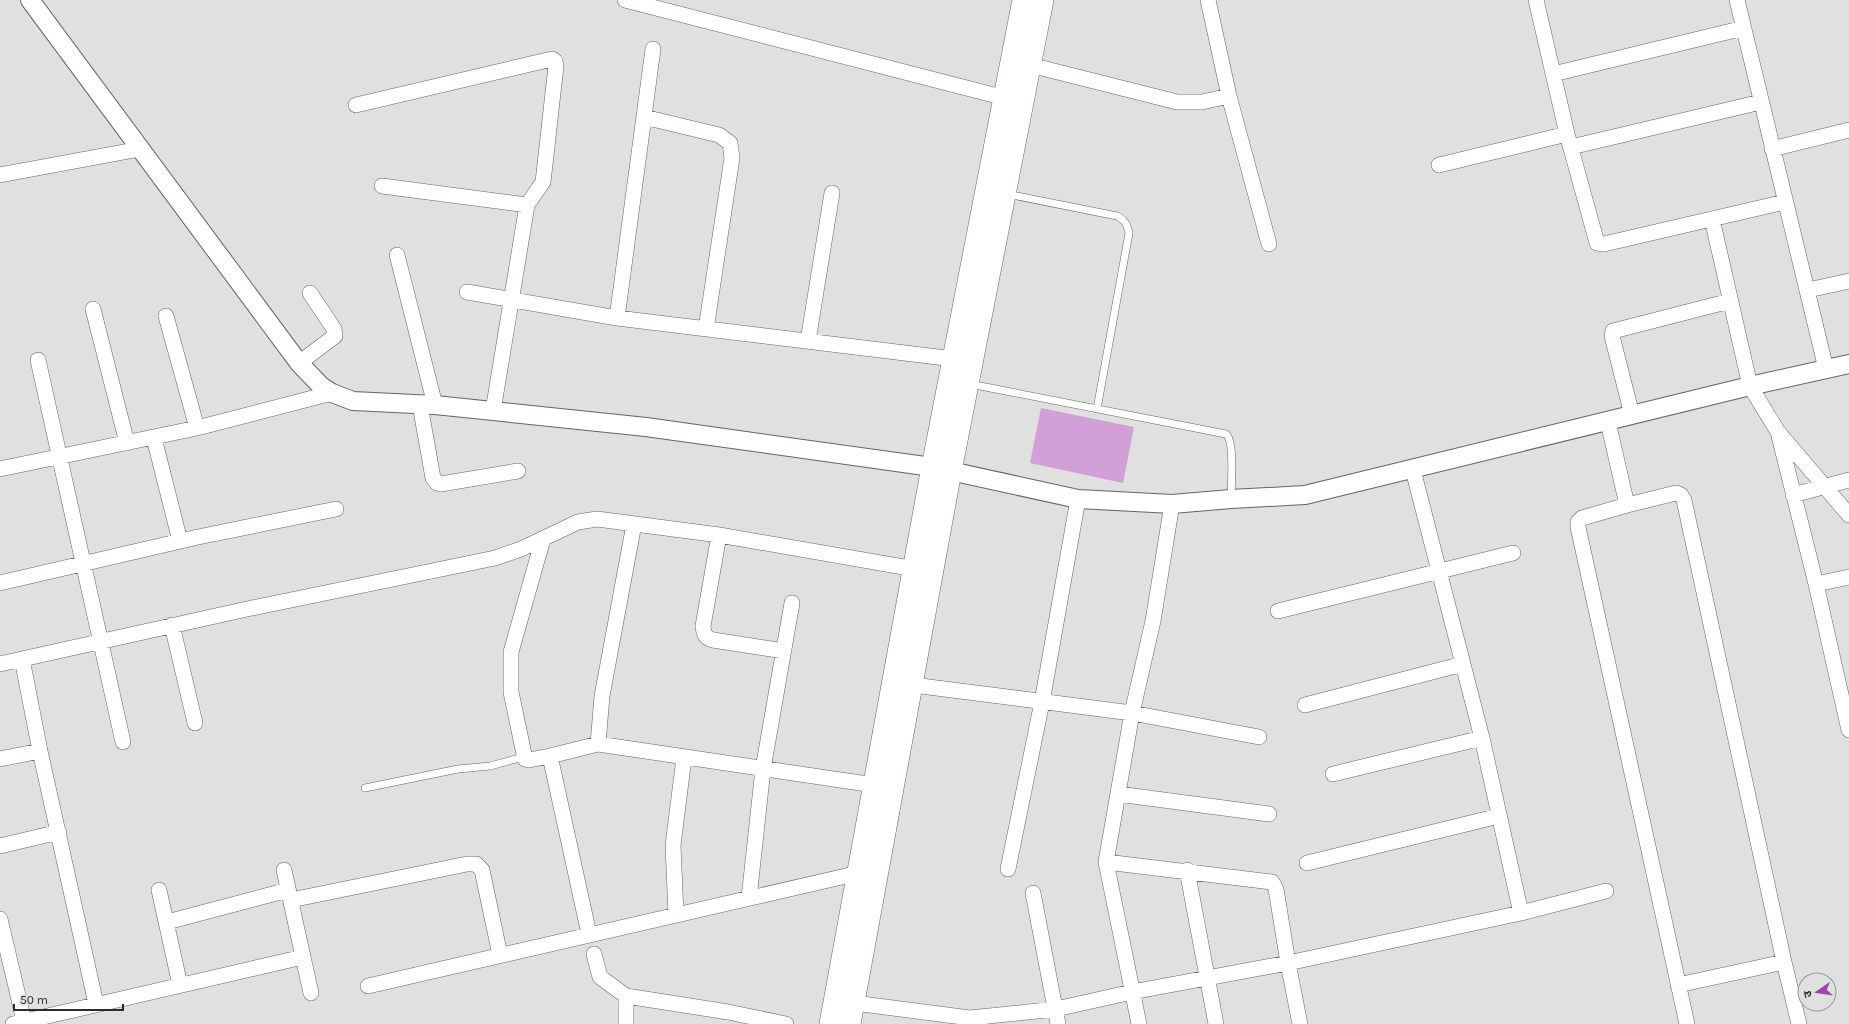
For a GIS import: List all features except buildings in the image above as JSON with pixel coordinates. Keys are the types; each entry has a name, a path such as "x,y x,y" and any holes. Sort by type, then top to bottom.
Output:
{"main road":[{"path":"830,1024 915,569 942,469 969,384 1006,194 1014,101 1030,65 1039,0"},
{"path":"850,1024 913,685 942,469 954,359 1039,0"}],"street":[{"path":"30,0 299,363 312,377 332,393 353,401 366,403 428,405 646,427 942,469 1078,499 1172,504 1305,495 1413,470 1750,386 1849,364"},
{"path":"626,0 660,4 1014,101"},
{"path":"1208,0 1229,96 1269,244"},
{"path":"1536,0 1569,140 1597,243 1604,244 1785,202"},
{"path":"1737,0 1826,369"},
{"path":"1553,74 1744,28"},
{"path":"617,318 653,49"},
{"path":"356,105 552,60 555,61 556,66 543,182 527,205 493,412"},
{"path":"1030,65 1176,102 1202,102 1229,96"},
{"path":"1439,165 1761,102"},
{"path":"644,117 719,135 730,143 732,158 706,329"},
{"path":"1772,149 1849,130"},
{"path":"0,175 140,150"},
{"path":"382,186 527,205"},
{"path":"808,341 832,193"},
{"path":"1712,219 1750,386 1778,432 1849,515"},
{"path":"397,255 428,405 433,478 441,484 518,471"},
{"path":"1808,290 1849,281"},
{"path":"467,292 617,318 954,359"},
{"path":"299,363 333,339 336,333 310,293"},
{"path":"1632,415 1612,336 1613,331 1730,301"},
{"path":"93,309 127,443"},
{"path":"166,316 197,428"},
{"path":"38,360 85,562 123,742"},
{"path":"0,469 154,438 332,393"},
{"path":"1608,422 1627,505"},
{"path":"1778,432 1792,494 1816,584 1849,730"},
{"path":"154,438 180,541"},
{"path":"1413,470 1482,738 1521,912"},
{"path":"1792,494 1849,480"},
{"path":"1687,1024 1578,527 1578,522 1582,518 1676,493 1682,495 1684,500 1784,962 1799,1024"},
{"path":"1008,869 1042,702 1078,499"},
{"path":"1139,1024 1106,862 1132,713 1153,622 1172,504"},
{"path":"1,579 336,509"},
{"path":"0,664 172,625 495,558 521,549 578,522 587,520 634,524 719,535 915,569"},
{"path":"598,744 602,696 634,524"},
{"path":"719,535 702,626 703,633 706,637 713,640 784,651"},
{"path":"543,538 511,652 511,692 524,757 529,760 598,744 684,758 874,785"},
{"path":"1278,611 1513,553"},
{"path":"1816,584 1849,577"},
{"path":"749,898 763,769 792,603"},
{"path":"172,625 195,723"},
{"path":"22,659 40,751 96,1004"},
{"path":"1305,704 1463,664"},
{"path":"913,685 1132,713 1260,737"},
{"path":"1333,774 1482,738"},
{"path":"0,759 40,751"},
{"path":"550,756 590,934"},
{"path":"676,915 674,845 684,758"},
{"path":"1118,794 1269,814"},
{"path":"1307,863 1499,816"},
{"path":"0,846 59,832"},
{"path":"1106,862 1187,870 1272,882 1276,889 1300,1024"},
{"path":"167,922 289,895 337,889 467,864 476,864 482,870 500,955"},
{"path":"284,870 311,993"},
{"path":"1187,870 1216,1024"},
{"path":"368,986 859,873"},
{"path":"159,890 180,985"},
{"path":"854,1003 970,1018 1056,1009 1132,992 1288,963 1521,912 1606,891"},
{"path":"1033,893 1058,1024"},
{"path":"0,919 18,1023 303,957"},
{"path":"594,954 600,977 626,996 727,1018 786,1024"},
{"path":"1678,985 1784,962"},
{"path":"626,996 626,1024"}],"lane":[{"path":"1006,194 1117,216 1124,220 1127,225 1129,232 1097,409"},
{"path":"969,384 1221,432 1229,436 1231,445 1231,499"},
{"path":"365,788 458,768 490,766 524,757"}]}
